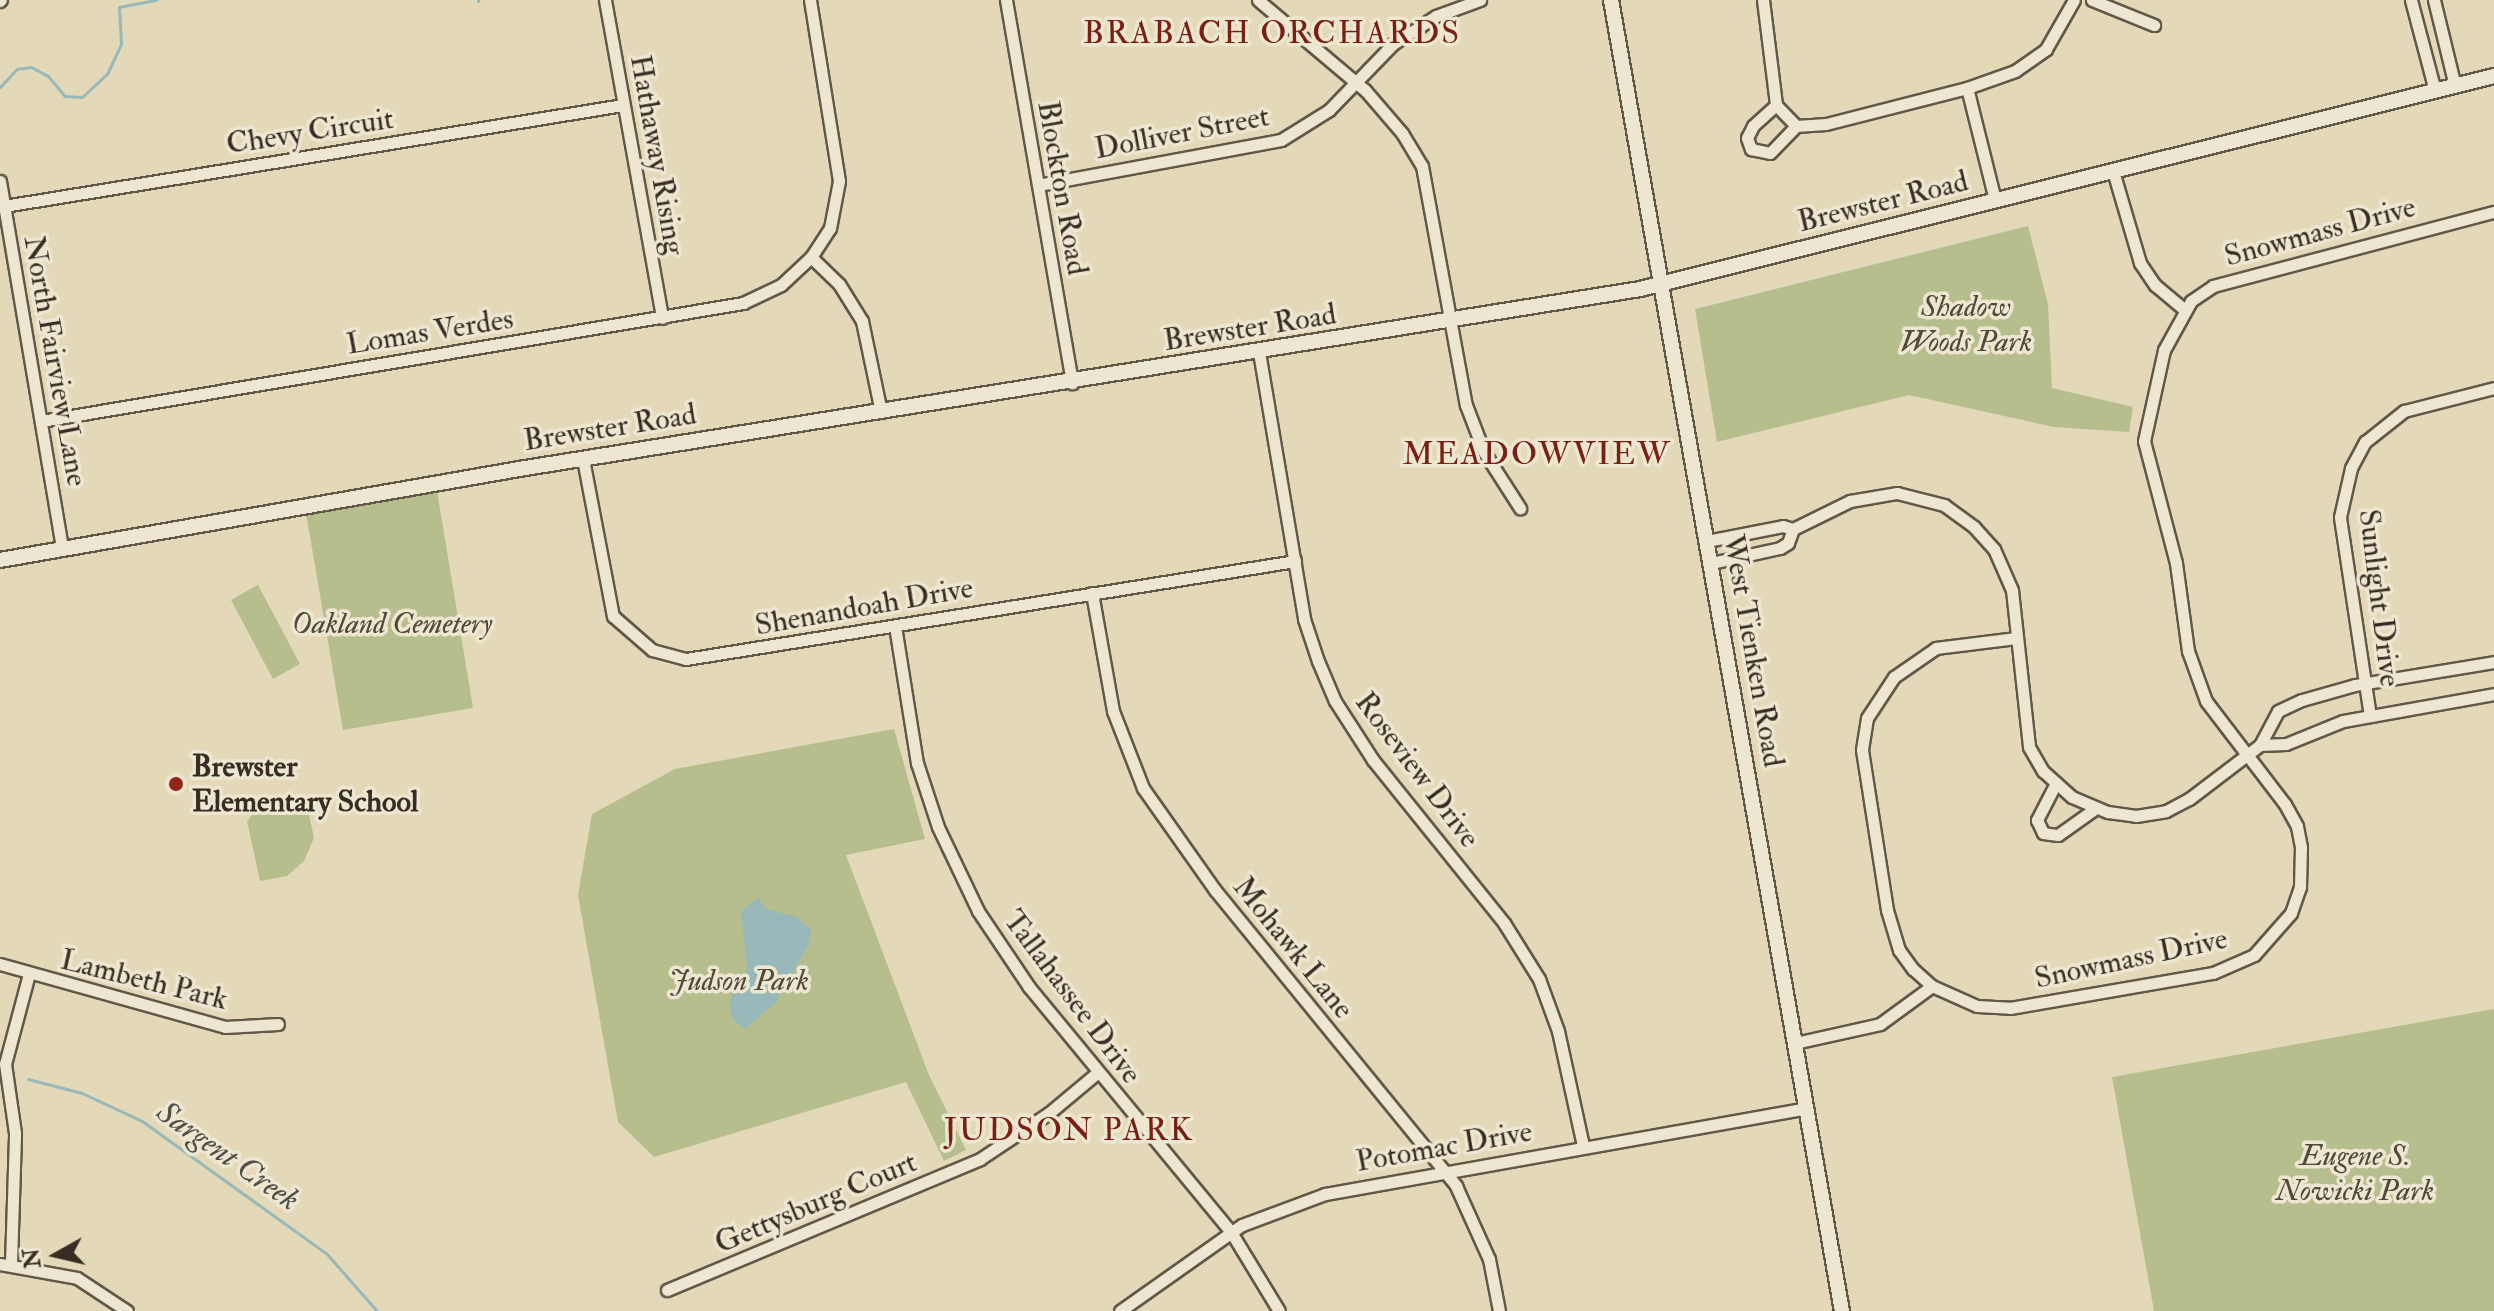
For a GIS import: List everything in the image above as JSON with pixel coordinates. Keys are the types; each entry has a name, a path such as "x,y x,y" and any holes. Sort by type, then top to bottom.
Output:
{"street":[{"name":"Hathaway Rising","path":"605,0 662,318"},
{"path":"810,0 839,181 830,228 811,257 839,284 862,321 881,412"},
{"name":"Blockton Road","path":"1006,0 1072,383"},
{"path":"1258,0 1357,83 1388,114 1422,166 1473,429 1520,508"},
{"name":"Dolliver Street","path":"1038,185 1281,140 1317,118 1357,83 1372,64 1418,27 1480,0"},
{"name":"West Tienken Road","path":"1611,0 1842,1311"},
{"path":"1763,0 1776,105 1796,126"},
{"path":"1776,105 1753,126 1747,138 1751,149 1770,153 1796,126 1826,124 1967,88 2015,71 2046,49 2058,36 2074,0"},
{"path":"2092,0 2154,25"},
{"path":"2411,0 2435,91"},
{"path":"2434,0 2455,86"},
{"path":"2417,23 2439,17"},
{"name":"Brewster Road","path":"0,560 583,459 1072,383 1662,283 2494,76"},
{"path":"1967,88 1995,200"},
{"name":"Chevy Circuit","path":"4,206 623,105"},
{"path":"2113,171 2140,263 2155,285 2185,310"},
{"name":"North Fairview Lane","path":"0,181 62,549"},
{"name":"Snowmass Drive","path":"2016,638 1936,648 1894,677 1867,718 1862,750 1891,928 1899,950 1932,986 1977,1006 2010,1008 2213,973 2254,955 2291,913 2302,866 2297,826 2266,777 2245,757 2195,677 2176,563 2145,451 2154,385 2164,350 2185,310 2213,286 2251,272 2494,212"},
{"name":"Lomas Verdes","path":"41,421 662,318 765,295 811,257"},
{"name":"Roseview Drive","path":"1259,352 1304,619 1335,701 1373,760 1504,923 1539,979 1558,1031 1583,1146"},
{"name":"Sunlight Drive","path":"2370,716 2340,517 2351,468 2365,442 2404,411 2494,388"},
{"name":"Shenandoah Drive","path":"583,459 613,616 652,650 700,660 1295,561"},
{"path":"1707,541 1783,526 1793,529 1875,494 1897,493 1944,505 1994,549 2012,590 2029,747 2056,783 2096,808 2136,816 2166,811 2245,757 2260,745 2278,711 2366,683 2494,662"},
{"path":"1711,563 1780,548 1788,543 1793,529"},
{"name":"Mohawk Lane","path":"1092,593 1113,711 1143,788 1215,890 1440,1172 1456,1186 1479,1231 1499,1311"},
{"name":"Tallahassee Drive","path":"895,626 917,763 950,853 1001,950 1231,1232 1279,1311"},
{"path":"2260,745 2286,744 2370,716 2494,694"},
{"path":"2056,783 2037,820 2043,833 2058,835 2096,808"},
{"name":"Lambeth Park","path":"0,964 225,1027 278,1024"},
{"path":"29,974 5,1064 15,1138 5,1264 77,1278 127,1311"},
{"path":"1795,1043 1880,1024 1932,986"},
{"name":"Gettysburg Court","path":"667,1290 980,1159 1098,1072"},
{"name":"Potomac Drive","path":"1120,1311 1231,1232 1325,1194 1806,1108"}],"green space":[{"name":"Shadow Woods Park","path":"2028,226 2048,304 2052,388 2133,407 2129,432 2054,427 1909,395 1717,442 1695,309"},
{"name":"Oakland Cemetery","path":"437,491 473,708 343,730 306,513"},
{"path":"258,585 300,664 273,679 231,600"},
{"name":"Judson Park","path":"894,729 925,839 846,855 929,1075 966,1150 944,1161 906,1082 654,1157 618,1122 578,895 592,814 675,769"},
{"path":"307,805 314,838 304,861 287,876 260,881 247,821 252,815"},
{"name":"Eugene S. Nowicki Park","path":"2494,1009 2494,1311 2154,1311 2112,1077"}],"water":[{"path":"758,897 765,909 797,917 811,930 809,944 776,1002 745,1029 734,1021 729,1008 733,990 747,970 741,912"}],"waterway":[{"name":"Sargent Creek","path":"0,87 17,69 31,67 48,76 65,96 82,97 107,74 121,44 119,7 156,0"},
{"name":"Sargent Creek","path":"28,1079 82,1093 142,1121 326,1253 377,1311"}],"place":[{"name":"Brewster Elementary School","path":"176,784"}],"district":[{"name":"BRABACH ORCHARDS","path":"1272,33"},
{"name":"MEADOWVIEW","path":"1537,454"},
{"name":"JUDSON PARK","path":"1069,1130"}]}
